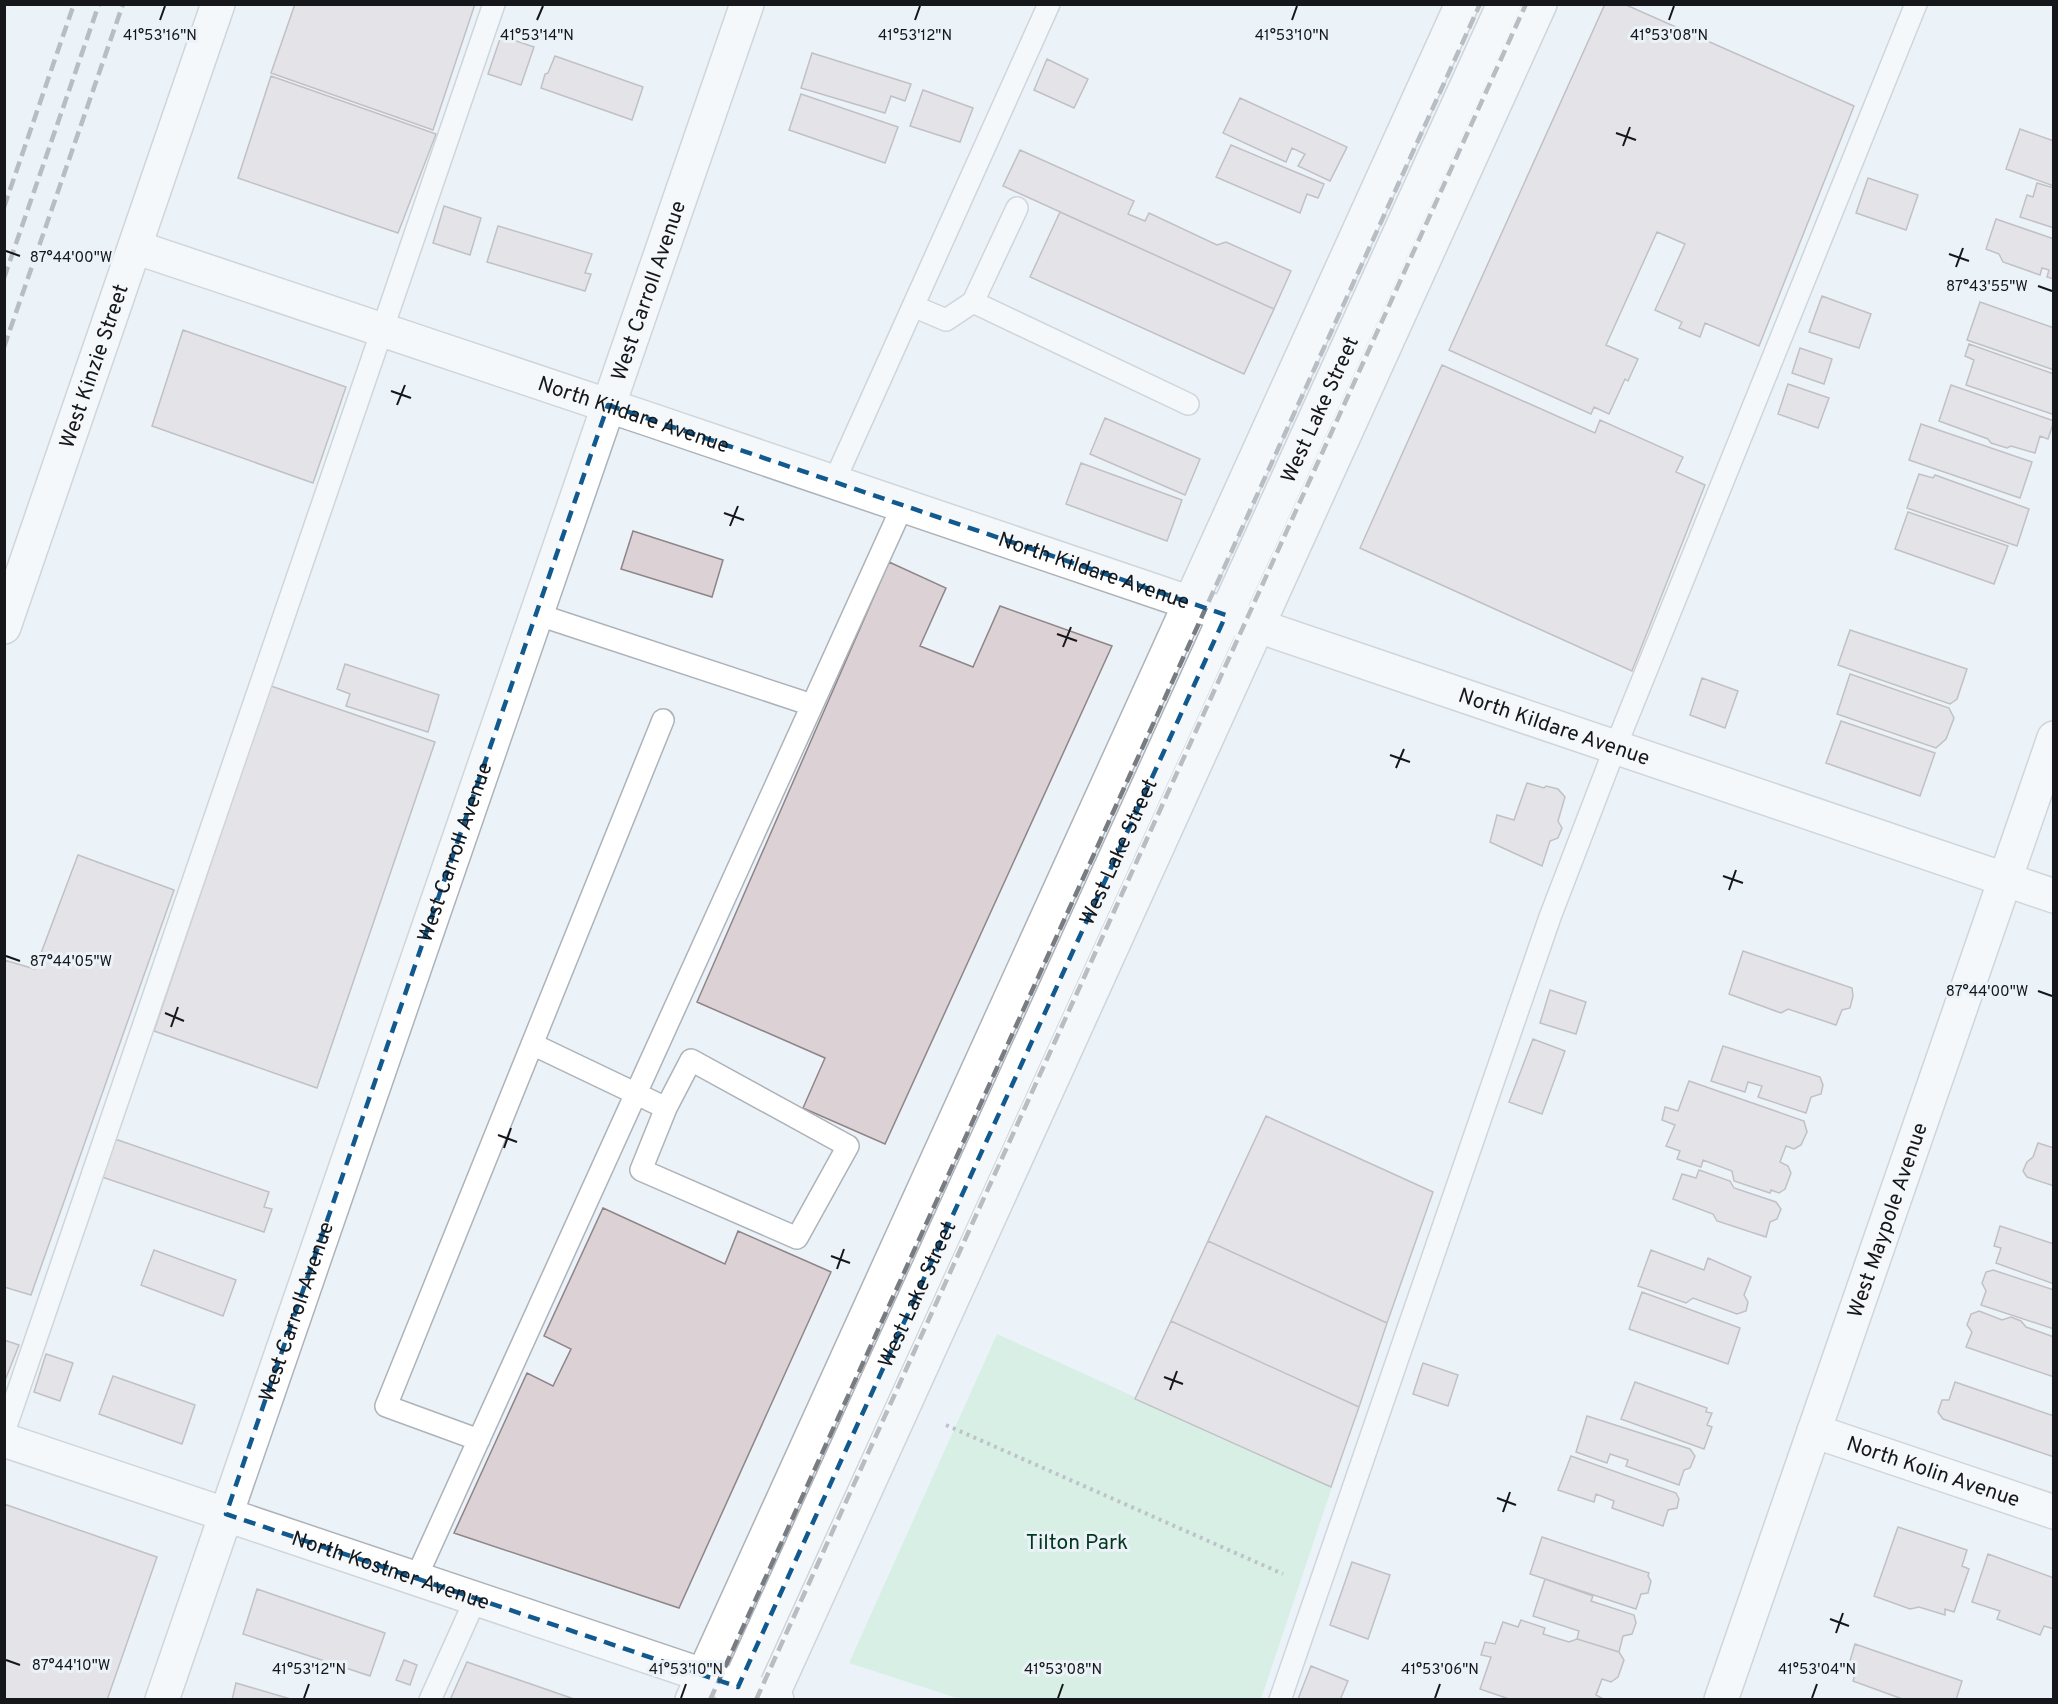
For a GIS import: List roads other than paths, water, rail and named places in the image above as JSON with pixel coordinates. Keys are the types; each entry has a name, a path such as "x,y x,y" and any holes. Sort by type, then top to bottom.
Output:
{"street":[{"name":"West Kinzie Street","path":"4,627 218,4"},
{"name":"West Carroll Avenue","path":"162,1700 747,4"},
{"name":"West Lake Street","path":"698,1688 1462,4"},
{"name":"West Lake Street","path":"735,1693 1504,4"},
{"name":"West Lake Street","path":"773,1699 1540,4"},
{"name":"North Kildare Avenue","path":"135,247 608,405 2054,897"},
{"name":"West Maypole Avenue","path":"1721,1700 2054,738"},
{"name":"North Kolin Avenue","path":"1814,1431 2054,1512"},
{"name":"North Kostner Avenue","path":"4,1440 476,1598 698,1688 773,1699"}],"lane":[{"path":"4,1432 494,4"},
{"path":"834,482 1049,4"},
{"path":"1280,1700 1550,917 1615,748 1916,4"},
{"path":"913,306 946,320 973,302 1017,208"},
{"path":"973,302 1188,404"},
{"path":"416,1578 903,505"},
{"path":"536,614 812,705"},
{"path":"479,1440 386,1406 663,720"},
{"path":"532,1044 666,1108"},
{"path":"691,1060 848,1146 797,1238 641,1170 666,1108 691,1060"},
{"path":"430,1700 476,1598"}],"railway":[{"path":"4,207 74,4"},
{"path":"4,278 99,4"},
{"path":"4,347 123,4"},
{"path":"710,1700 1480,4"},
{"path":"756,1700 1526,4"}],"park label":[{"name":"Tilton Park","path":"1077,1542"}]}
